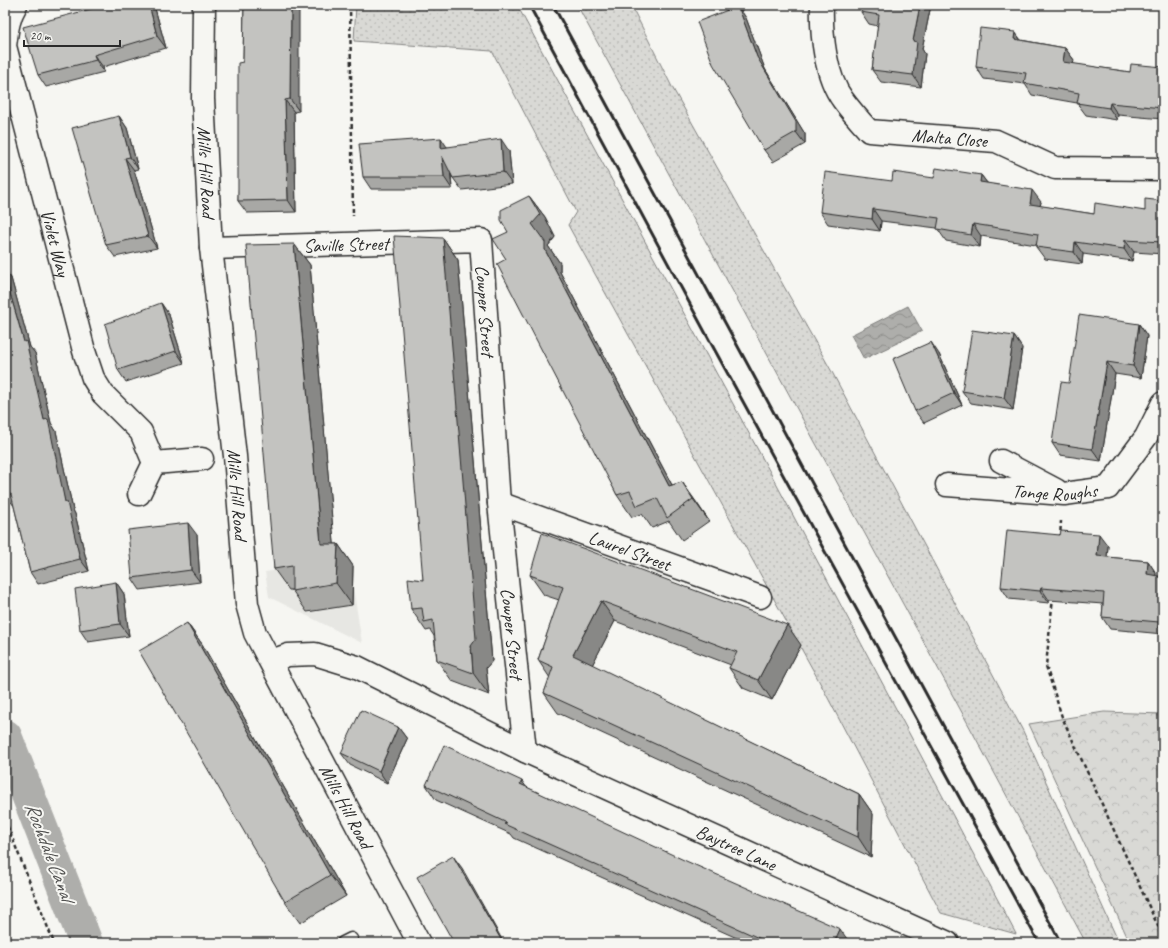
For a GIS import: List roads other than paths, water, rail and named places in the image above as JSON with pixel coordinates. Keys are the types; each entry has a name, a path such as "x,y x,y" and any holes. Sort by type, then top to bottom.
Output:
{"street":[{"name":"Violet Way","path":"16,5 12,12 7,29 5,46 84,351 93,378 103,394 141,432 154,463"},
{"name":"Mills Hill Road","path":"204,5 204,100 211,248 235,456 247,604 255,633 419,943"},
{"name":"Malta Close","path":"822,5 822,30 830,73 842,99 869,131 996,141 1055,168 1163,169"},
{"name":"Saville Street","path":"211,248 481,240"},
{"name":"Cowper Street","path":"481,240 499,503 525,750"},
{"name":"Tonge Roughs","path":"947,485 1064,494 1108,488 1146,436 1163,403"},
{"path":"139,494 154,463 202,459"},
{"path":"1002,461 1064,494"},
{"name":"Laurel Street","path":"499,503 760,597"},
{"path":"271,661 288,655 315,654 357,667 525,750"},
{"name":"Baytree Lane","path":"525,750 948,943"}],"water":[{"path":"908,306 922,331 864,359 851,335"}],"waterway":[{"name":"Rochdale Canal","path":"5,736 86,943"}],"railway":[{"path":"529,5 712,345 1039,943"},
{"path":"553,5 1061,943"}]}
